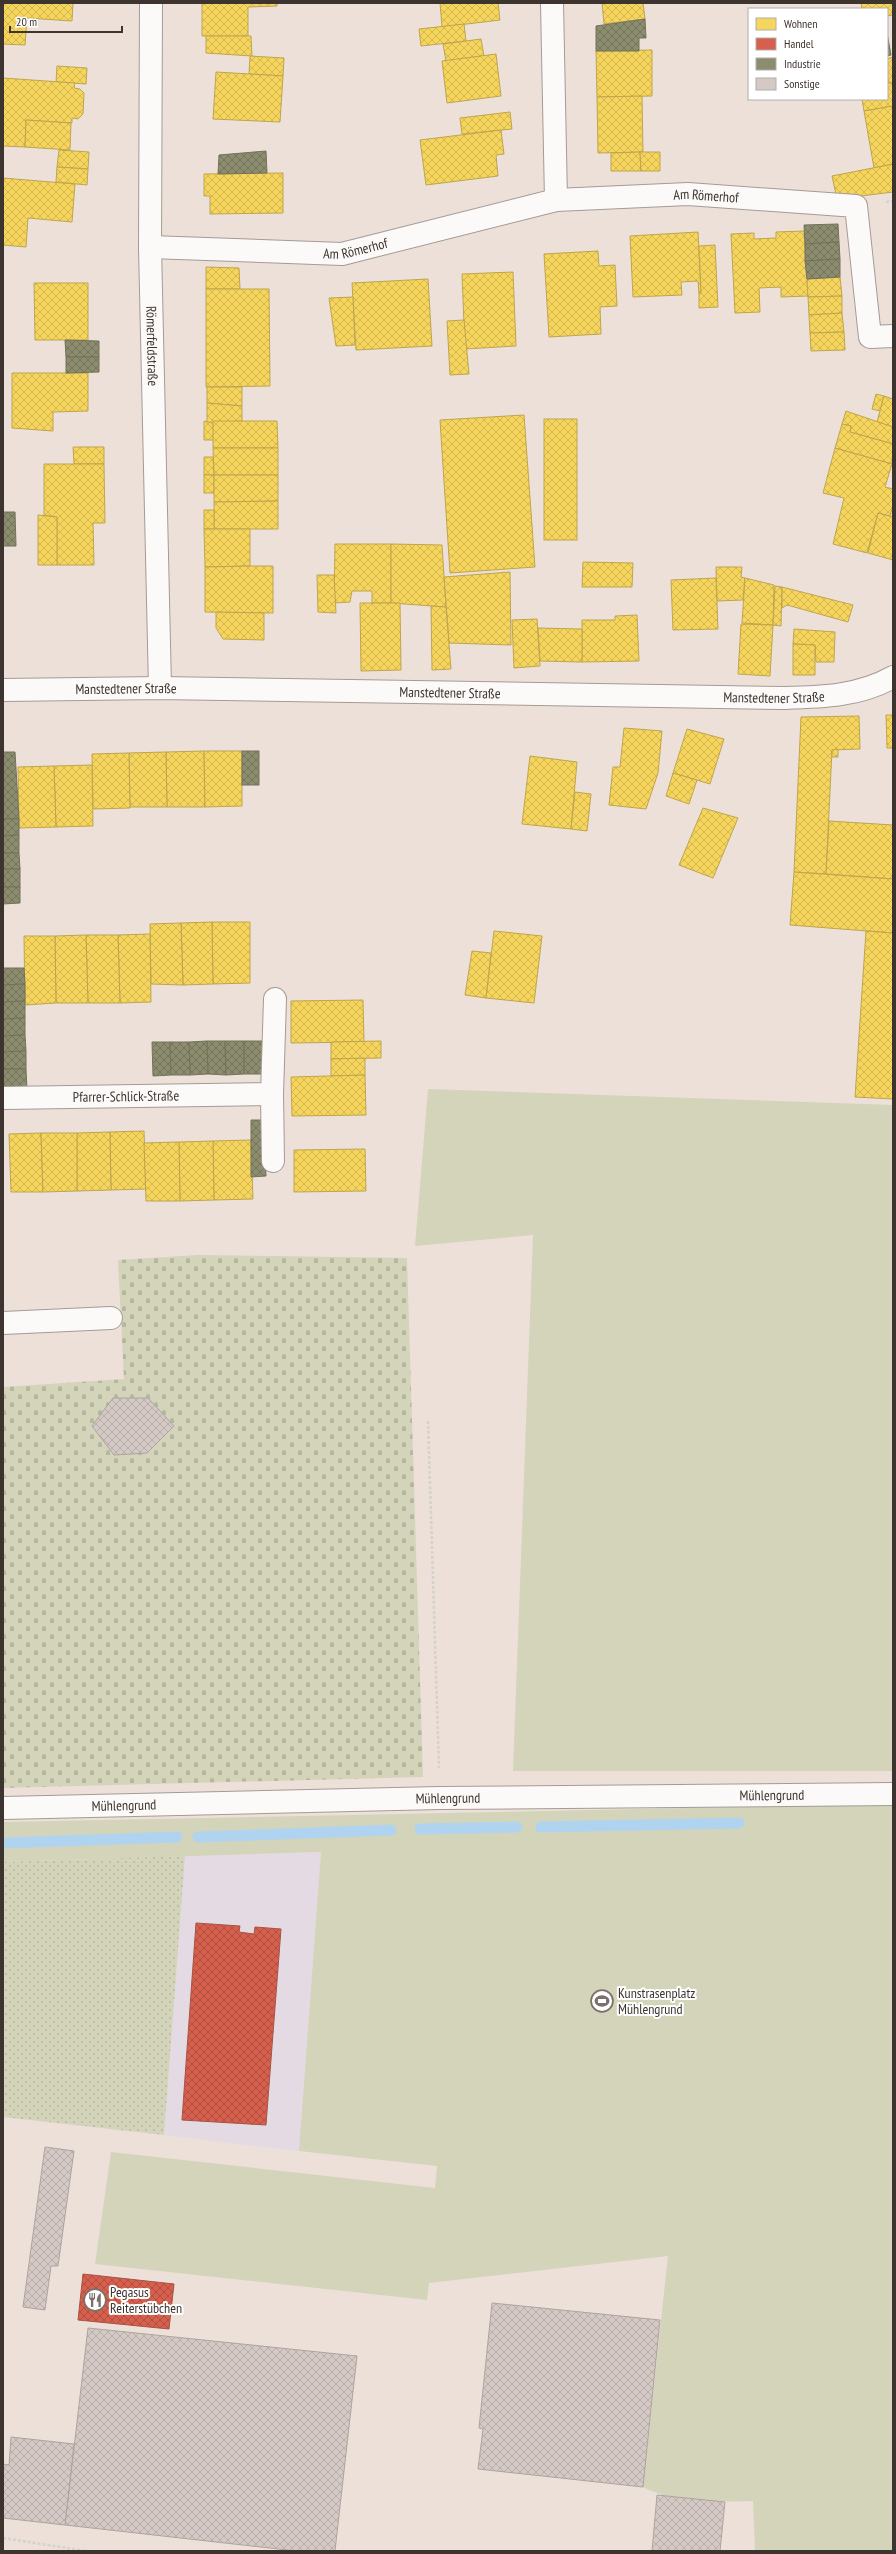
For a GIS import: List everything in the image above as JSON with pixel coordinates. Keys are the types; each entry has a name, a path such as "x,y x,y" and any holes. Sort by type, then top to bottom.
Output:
{"street":[{"name":"Römerfeldstraße","path":"151,3 150,247 160,688"},
{"path":"552,3 556,200"},
{"name":"Am Römerhof","path":"150,247 342,254 556,200 688,194 856,206 870,337 893,336"},
{"name":"Manstedtener Straße","path":"3,690 160,688 785,698 843,696 883,683 893,676"},
{"path":"273,1161 272,1094 275,999"},
{"name":"Pfarrer-Schlick-Straße","path":"3,1098 272,1094"},
{"path":"3,1323 111,1318"},
{"name":"Mühlengrund","path":"3,1808 440,1798 893,1794"}],"path":[{"path":"428,1420 440,1798"},
{"path":"3,2538 86,2551"}],"shaded area":[{"path":"321,1852 299,2151 164,2135 185,1856"}],"green space":[{"path":"428,1089 893,1105 893,1771 513,1771 533,1235 415,1246"},
{"path":"198,1255 407,1258 423,1777 3,1788 3,1387 124,1379 118,1260"},
{"name":"Kunstrasenplatz Mühlengrund","path":"893,1804 893,2551 755,2551 753,2501 682,2499 655,2492 643,2487 668,2256 429,2283 427,2300 95,2264 111,2152 435,2188 437,2166 299,2151 321,1852 3,1862 3,1822"},
{"path":"185,1856 164,2135 3,2117 3,1862"}],"building: Wohnen":[{"path":"3,3 73,3 72,21 27,18 25,45 3,44"},
{"path":"202,3 277,3 277,6 248,7 248,36 202,36"},
{"path":"440,3 498,3 500,20 442,27"},
{"path":"602,3 643,3 645,19 604,24"},
{"path":"861,3 893,3 893,15 888,16 888,8 862,8"},
{"path":"464,24 466,41 421,46 419,29"},
{"path":"206,36 251,36 252,56 206,53"},
{"path":"481,39 484,56 446,61 443,44"},
{"path":"652,50 652,96 597,97 596,51"},
{"path":"496,54 501,96 447,103 442,61"},
{"path":"250,56 284,58 283,76 249,74"},
{"path":"893,57 893,83 888,83 888,59"},
{"path":"57,66 87,68 86,84 56,82"},
{"path":"216,72 283,76 280,122 213,119"},
{"path":"3,78 75,83 74,88 80,89 84,93 83,114 78,119 72,118 72,123 26,120 25,147 3,146"},
{"path":"888,83 893,83 893,106 864,111 862,100 888,100"},
{"path":"642,96 643,152 598,153 597,97"},
{"path":"893,106 893,164 874,168 864,111"},
{"path":"510,112 512,129 462,134 460,118"},
{"path":"26,120 71,123 70,150 25,147"},
{"path":"501,130 504,154 496,155 498,176 426,185 420,140"},
{"path":"59,150 89,152 88,169 57,167"},
{"path":"640,152 641,171 611,171 611,153"},
{"path":"640,152 660,152 660,171 641,171"},
{"path":"893,164 893,192 837,199 832,176"},
{"path":"57,167 88,169 87,185 56,182"},
{"path":"283,173 283,213 210,214 210,196 204,196 204,174"},
{"path":"3,178 75,184 72,222 28,218 26,247 3,245"},
{"path":"804,231 808,296 781,297 781,287 759,288 760,312 735,313 731,234 754,233 754,239 776,238 776,232"},
{"path":"698,232 701,293 699,294 698,281 681,282 682,295 633,297 630,236"},
{"path":"715,245 718,307 699,308 699,294 701,293 699,246"},
{"path":"598,251 599,266 615,265 617,306 600,307 601,334 549,337 544,254"},
{"path":"206,267 239,268 240,289 206,289"},
{"path":"513,272 516,346 465,349 462,274"},
{"path":"840,277 842,296 808,297 807,279"},
{"path":"428,279 432,346 356,350 352,283"},
{"path":"34,283 88,283 88,340 35,340"},
{"path":"206,289 269,289 270,386 206,387"},
{"path":"842,296 842,313 809,315 808,297"},
{"path":"353,297 355,345 336,346 329,298"},
{"path":"842,313 844,332 810,333 809,315"},
{"path":"464,320 469,374 450,375 447,321"},
{"path":"844,332 845,350 811,351 810,333"},
{"path":"12,373 88,373 88,411 53,412 53,431 12,428"},
{"path":"207,387 242,387 242,406 207,403"},
{"path":"876,394 884,396 880,411 872,409"},
{"path":"884,396 893,399 893,427 877,422"},
{"path":"207,403 242,406 242,421 207,423"},
{"path":"846,411 893,427 893,444 850,432 851,426 842,424"},
{"path":"524,415 535,567 450,573 440,420"},
{"path":"544,419 577,419 577,540 544,540"},
{"path":"204,421 213,423 214,440 204,440"},
{"path":"213,421 277,421 278,448 213,448"},
{"path":"842,424 851,426 850,432 893,444 892,464 835,448"},
{"path":"73,447 104,447 104,464 74,464"},
{"path":"213,448 278,448 278,475 214,475"},
{"path":"835,448 892,464 885,487 893,489 893,505 890,516 878,513 867,553 833,544 844,498 823,493"},
{"path":"204,457 213,457 214,475 204,475"},
{"path":"44,464 104,464 105,523 93,523 94,565 57,565 57,517 44,515"},
{"path":"204,475 214,475 214,493 204,493"},
{"path":"214,475 278,475 278,501 214,502"},
{"path":"278,501 278,529 214,529 214,502"},
{"path":"204,510 214,510 214,529 204,529"},
{"path":"878,513 893,517 893,560 868,553"},
{"path":"38,515 57,517 57,565 38,565"},
{"path":"204,529 250,529 250,566 205,567"},
{"path":"335,544 391,544 391,603 372,603 372,591 352,591 350,602 334,603"},
{"path":"391,544 442,545 446,607 391,603"},
{"path":"583,562 633,563 632,587 582,587"},
{"path":"273,566 273,613 205,612 205,567"},
{"path":"716,567 742,567 741,577 745,578 743,600 717,601"},
{"path":"510,572 511,645 449,643 444,577"},
{"path":"317,575 334,575 336,613 318,612"},
{"path":"716,578 718,629 673,630 671,580"},
{"path":"745,578 774,585 773,625 742,623"},
{"path":"775,586 782,587 781,626 773,625"},
{"path":"782,587 853,605 848,622 787,605 782,608"},
{"path":"360,603 400,603 401,670 361,671"},
{"path":"431,606 446,607 451,669 432,670"},
{"path":"216,612 264,613 264,640 223,639 216,628"},
{"path":"637,615 639,661 582,662 582,620 615,620 615,616"},
{"path":"537,619 540,666 514,668 512,620"},
{"path":"741,624 773,625 770,676 738,674"},
{"path":"538,628 582,629 582,662 540,661"},
{"path":"794,629 835,632 834,662 816,662 815,645 793,644"},
{"path":"793,644 815,645 815,675 793,675"},
{"path":"886,715 893,715 893,748 887,748"},
{"path":"859,716 860,749 832,750 826,874 794,872 801,717"},
{"path":"624,728 662,731 658,773 646,809 609,805 613,767 620,767"},
{"path":"687,729 724,739 710,784 673,773"},
{"path":"838,749 838,757 832,757 832,750"},
{"path":"204,751 205,807 167,807 166,752"},
{"path":"204,751 242,751 242,806 205,807"},
{"path":"166,752 167,807 130,807 129,753"},
{"path":"129,753 130,808 93,809 92,754"},
{"path":"530,756 577,762 571,829 522,824"},
{"path":"92,765 93,826 56,827 54,766"},
{"path":"54,766 56,827 19,828 18,767"},
{"path":"673,773 697,780 689,804 666,796"},
{"path":"575,792 591,794 587,831 571,829"},
{"path":"703,808 738,818 713,878 679,865"},
{"path":"829,821 893,825 893,879 826,874"},
{"path":"794,872 893,879 893,933 790,925"},
{"path":"212,922 250,922 250,983 213,984"},
{"path":"212,922 213,984 183,985 181,923"},
{"path":"181,923 183,985 151,984 150,924"},
{"path":"494,931 542,936 534,1003 486,998"},
{"path":"866,931 893,933 893,1099 855,1097"},
{"path":"150,934 151,1002 120,1003 118,935"},
{"path":"86,935 118,935 120,1003 88,1003"},
{"path":"86,935 88,1003 56,1003 55,936"},
{"path":"24,936 55,936 56,1003 25,1005"},
{"path":"472,951 491,953 486,998 465,995"},
{"path":"363,1000 364,1042 291,1043 291,1001"},
{"path":"381,1041 381,1058 331,1059 331,1042"},
{"path":"365,1058 365,1075 331,1076 331,1059"},
{"path":"365,1075 366,1115 292,1116 291,1077"},
{"path":"144,1131 146,1189 111,1190 110,1132"},
{"path":"110,1132 111,1190 77,1191 77,1133"},
{"path":"41,1133 43,1192 11,1192 9,1134"},
{"path":"41,1133 77,1133 77,1191 43,1192"},
{"path":"251,1140 253,1199 214,1200 213,1141"},
{"path":"213,1141 214,1200 180,1201 179,1142"},
{"path":"179,1142 180,1201 146,1201 144,1143"},
{"path":"365,1149 366,1191 294,1192 294,1150"}],"building: Handel":[{"path":"196,1923 240,1926 239,1932 254,1934 255,1927 281,1929 266,2125 182,2120"},
{"path":"83,2274 174,2284 169,2329 78,2320"}],"building: Industrie":[{"path":"645,19 646,38 639,38 639,51 596,51 596,26"},
{"path":"888,38 891,55 888,56"},
{"path":"266,151 267,173 218,174 219,155"},
{"path":"838,224 839,242 805,244 804,225"},
{"path":"839,242 840,259 805,261 805,244"},
{"path":"840,259 840,277 807,279 805,261"},
{"path":"65,340 99,341 99,357 66,357"},
{"path":"66,357 99,357 99,372 66,373"},
{"path":"3,512 15,512 16,546 3,546"},
{"path":"242,751 259,751 259,785 242,785"},
{"path":"3,752 15,752 19,819 3,819"},
{"path":"3,819 19,819 19,835 3,836"},
{"path":"19,835 19,853 3,853 3,836"},
{"path":"3,853 19,853 20,869 3,869"},
{"path":"3,869 20,869 20,887 3,887"},
{"path":"3,887 20,887 20,903 3,904"},
{"path":"3,968 24,968 25,984 3,985"},
{"path":"25,984 25,1001 3,1002 3,985"},
{"path":"25,1001 25,1018 3,1019 3,1002"},
{"path":"25,1018 25,1035 3,1036 3,1019"},
{"path":"25,1035 26,1051 3,1052 3,1036"},
{"path":"207,1041 225,1041 226,1075 208,1074"},
{"path":"207,1041 208,1074 190,1075 189,1042"},
{"path":"225,1041 244,1041 244,1074 226,1075"},
{"path":"244,1041 263,1041 264,1074 244,1074"},
{"path":"152,1042 170,1042 171,1075 153,1076"},
{"path":"170,1042 189,1042 190,1075 171,1075"},
{"path":"26,1051 26,1069 3,1069 3,1052"},
{"path":"3,1069 26,1069 27,1089 3,1090"},
{"path":"251,1120 264,1120 266,1176 251,1177"}],"building: Sonstige":[{"path":"113,1398 148,1398 174,1426 147,1453 114,1455 92,1426"},
{"path":"45,2147 74,2151 58,2266 51,2266 45,2310 23,2307"},
{"path":"492,2303 660,2320 643,2487 478,2469 483,2429 479,2428"},
{"path":"88,2328 357,2356 335,2551 296,2551 65,2525"},
{"path":"11,2437 74,2444 65,2525 3,2518 3,2464 9,2465"},
{"path":"657,2495 725,2502 720,2551 652,2551"}],"waterway":[{"path":"541,1827 739,1823"},
{"path":"420,1829 517,1827"},
{"path":"198,1837 391,1830"},
{"path":"3,1843 177,1837"}],"place":[{"name":"Kunstrasenplatz Mühlengrund","path":"602,2001"},
{"name":"Pegasus Reiterstübchen","path":"95,2300"}]}
